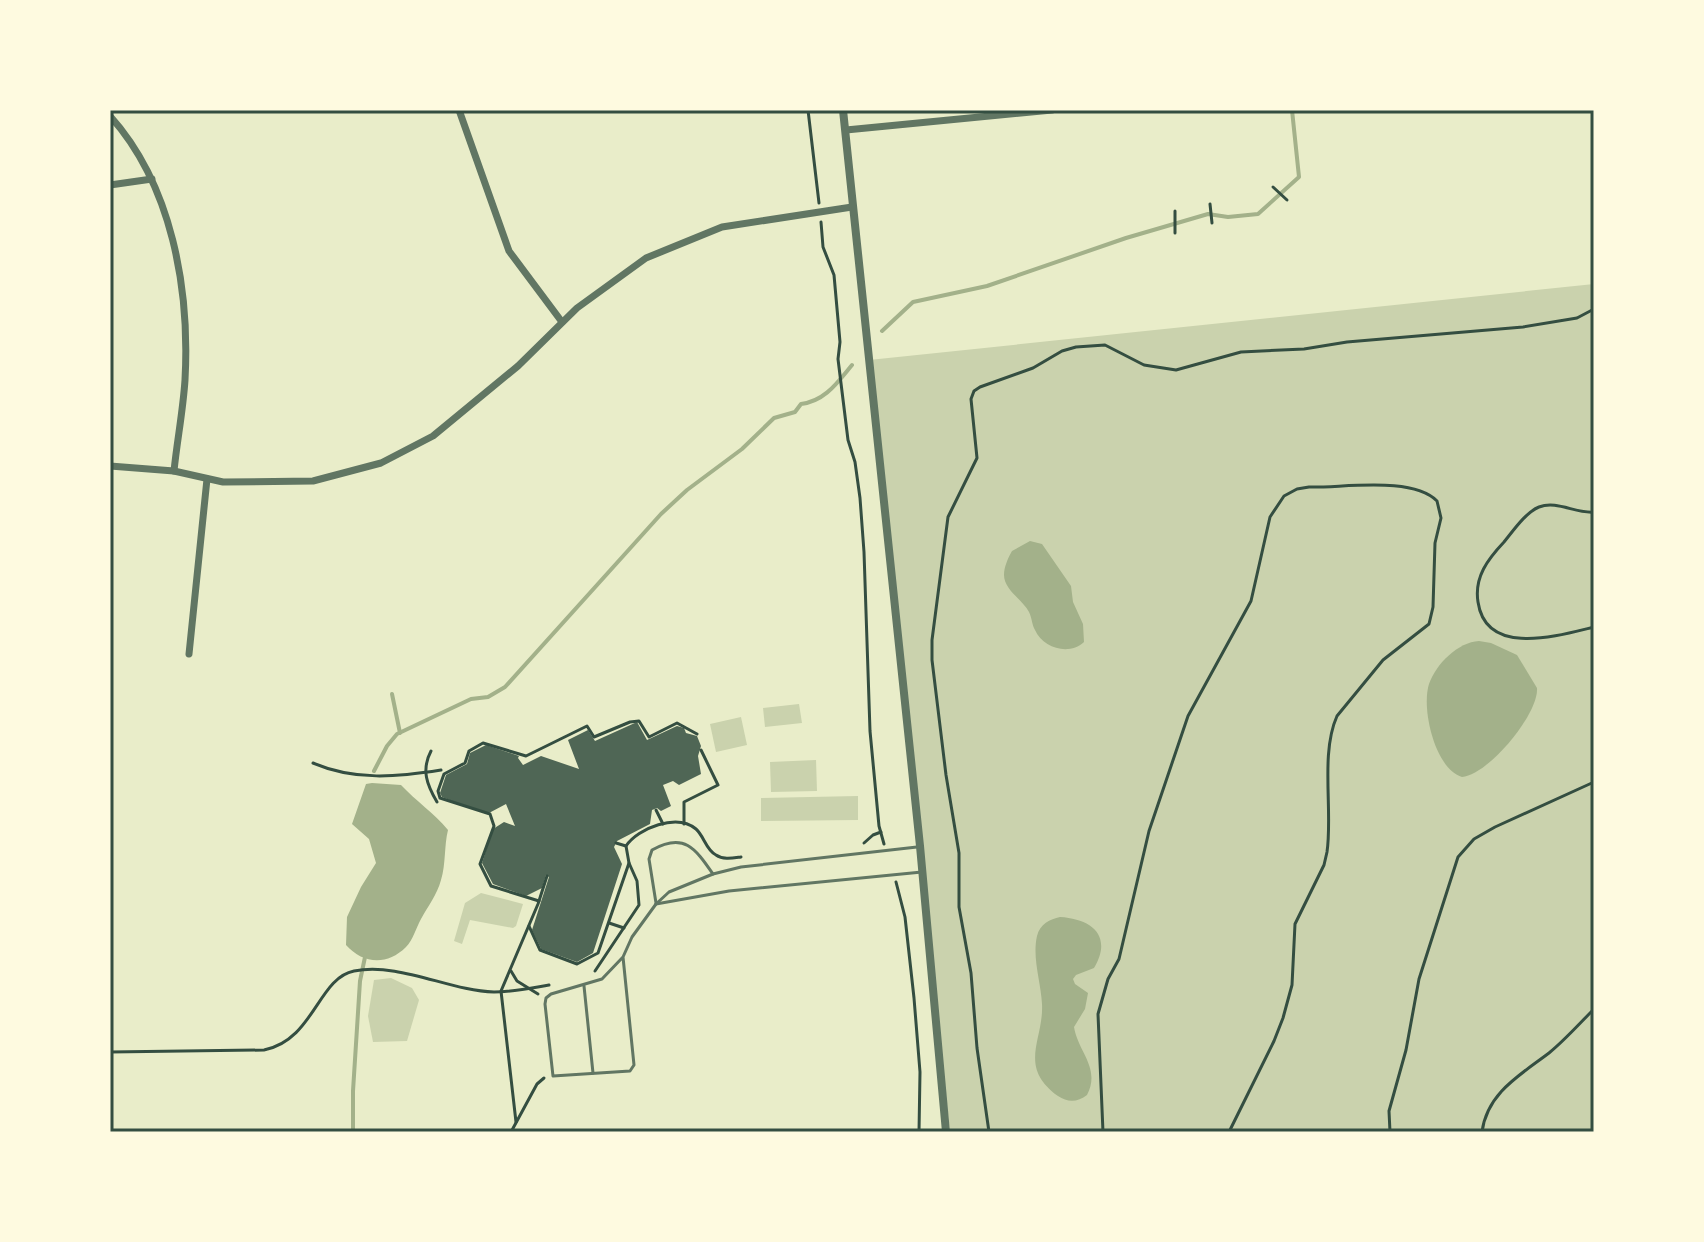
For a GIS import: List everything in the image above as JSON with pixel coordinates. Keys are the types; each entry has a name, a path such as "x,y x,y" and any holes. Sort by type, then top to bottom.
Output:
{"street":[{"path":"459,110 509,251 562,322"},
{"path":"843,110 920,846 946,1132"},
{"path":"846,130 1052,110"},
{"path":"110,116 124,132 152,179 167,217 177,266 185,321 185,381 174,471"},
{"path":"110,185 152,179"},
{"path":"110,466 174,471 223,482 313,481 381,463 433,436 518,366 577,308 646,258 722,227 852,207"},
{"path":"189,654 207,479"}],"lane":[{"path":"656,904 649,859 652,850 661,844 670,841 689,846 713,874"},
{"path":"623,957 634,1065 630,1071 553,1076 546,999 551,994 602,979 623,957 632,937 656,904 669,892 713,874 741,867 920,846"},
{"path":"656,904 729,891 922,872"},
{"path":"584,986 593,1074"}],"path":[{"path":"808,110 823,247 834,275 840,342 838,359 860,498 870,731 879,826 886,851"},
{"path":"1273,187 1287,200"},
{"path":"1210,204 1212,223"},
{"path":"1175,211 1175,233"},
{"path":"989,1132 977,1048 971,973 959,907 959,853 932,660 948,517 977,458 971,399 974,391 1076,347 1105,345 1144,365 1176,370 1241,352 1304,349 1347,342 1523,327 1577,318 1594,309"},
{"path":"1103,1132 1098,1014 1101,999 1119,959 1149,831 1183,729 1251,601 1270,517 1278,501 1297,489 1309,487 1382,486 1425,492 1437,501 1441,518 1433,561 1432,618 1423,630 1396,647 1383,660 1334,724 1330,753 1329,839 1324,865 1295,924 1292,985 1283,1018 1229,1132"},
{"path":"1594,512 1579,513 1556,505 1535,509 1487,560 1477,585 1477,597 1485,624 1490,629 1513,637 1540,639 1594,627"},
{"path":"539,901 491,886 480,864 494,826 490,814 440,798 438,791 444,774 465,763 469,751 483,743 526,756 587,726 594,737 639,721 649,737 677,723 697,734"},
{"path":"684,824 684,802 718,785 701,750"},
{"path":"431,751 425,772 437,802"},
{"path":"313,763 336,773 372,777 441,770"},
{"path":"1390,1132 1389,1111 1406,1050 1419,979 1458,857 1474,839 1495,827 1594,782"},
{"path":"656,810 663,824"},
{"path":"616,843 626,846"},
{"path":"586,975 601,965 639,905 637,881 629,863"},
{"path":"893,873 905,917 914,998 920,1072 919,1132"},
{"path":"516,1122 501,991 547,876"},
{"path":"609,923 625,928"},
{"path":"510,970 517,981 546,999"},
{"path":"110,1052 264,1050 278,1047 289,1041 304,1025 335,980 355,971 407,973 476,989 501,991 561,981"},
{"path":"1482,1132 1486,1111 1507,1084 1567,1037 1594,1009"},
{"path":"511,1132 537,1084 551,1073"}],"shaded area":[{"path":"1594,284 1594,1132 950,1132 869,360"},
{"path":"1030,541 1042,544 1071,586 1073,602 1083,624 1084,642 1071,649 1057,648 1039,636 1030,614 1005,580 1006,563 1012,551"},
{"path":"1479,641 1517,655 1537,688 1530,713 1510,742 1485,766 1462,777 1444,763 1432,737 1427,695 1432,676 1442,662 1463,645"},
{"path":"799,704 802,723 765,727 763,708"},
{"path":"741,717 747,745 716,752 710,724"},
{"path":"816,760 817,791 771,792 770,762"},
{"path":"366,784 401,785 448,830 444,868 435,896 411,941 399,953 383,960 367,959 346,945 347,917 376,863 369,839 352,824"},
{"path":"858,796 858,820 761,821 761,798"},
{"path":"481,893 523,904 516,926 470,920 462,944 454,941 465,903"},
{"path":"1060,917 1090,926 1100,938 1101,947 1094,968 1073,979 1088,993 1085,1009 1074,1027 1090,1068 1091,1085 1087,1095 1073,1101 1058,1096 1046,1085 1035,1063 1042,1017 1036,961 1037,936 1046,923"},
{"path":"391,978 412,988 419,1000 407,1041 373,1042 368,1016 374,980"}],"building":[{"path":"637,722 647,740 677,726 697,736 701,746 698,756 701,774 679,785 673,781 663,785 671,806 661,811 657,808 652,810 650,824 617,841 614,847 622,864 593,953 577,962 541,949 532,930 549,877 546,875 542,888 526,896 493,884 482,863 493,829 504,822 515,826 506,804 489,813 442,797 440,793 446,775 467,764 470,753 486,745 519,756 523,765 541,756 579,769 568,740 588,730 595,741"}],"waterway":[{"path":"882,331 913,302 987,286 1126,238 1208,214 1228,217 1258,214 1299,177 1292,110"},
{"path":"374,771 397,734 471,699 488,697 505,687 661,514 687,490 742,449 774,418 795,412 801,404 824,395 852,365"},
{"path":"392,694 400,733"},
{"path":"353,1132 360,981 365,957"}]}
